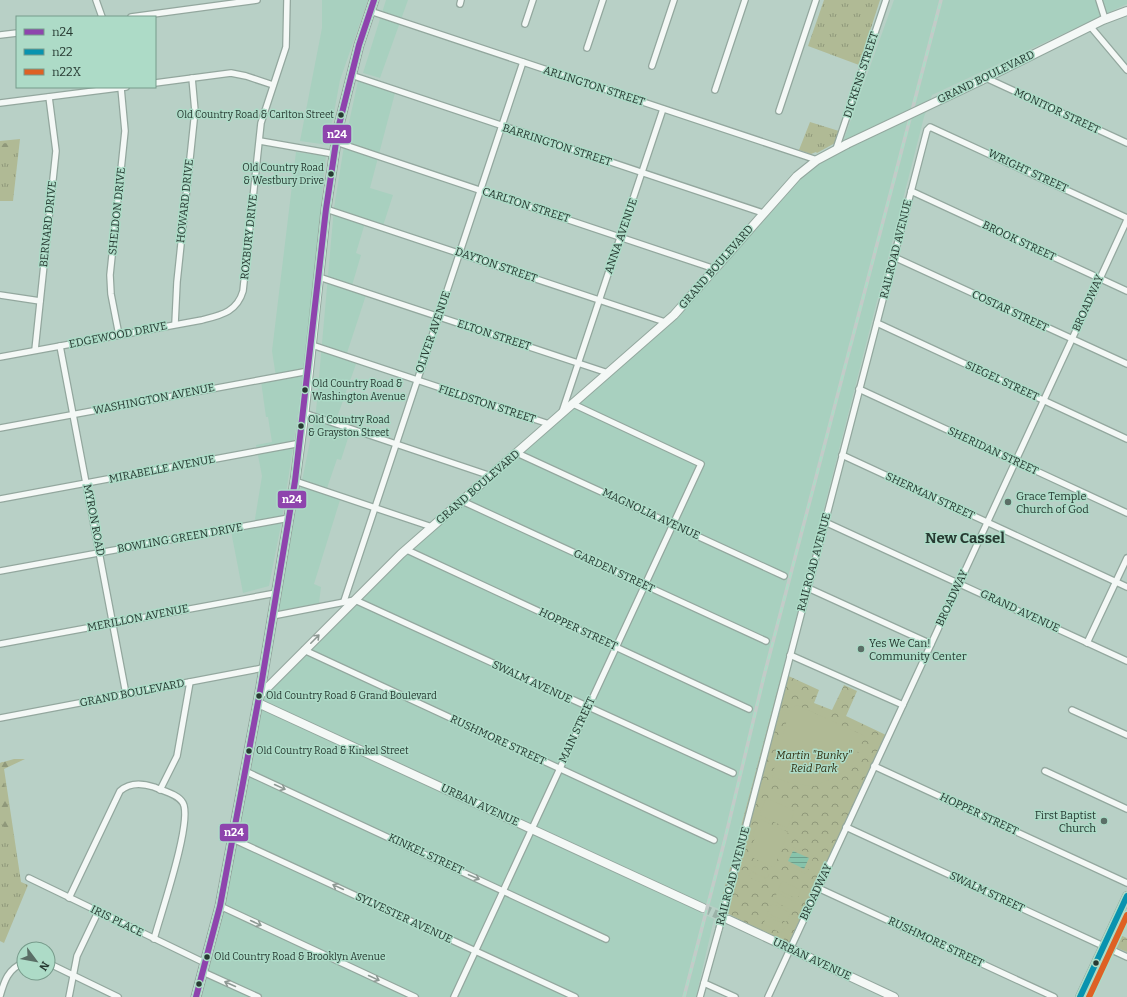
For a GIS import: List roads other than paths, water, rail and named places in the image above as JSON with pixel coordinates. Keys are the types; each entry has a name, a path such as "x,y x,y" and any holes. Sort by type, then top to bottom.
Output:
{"main road":[{"path":"196,997 220,906 258,700 289,518 301,443 326,209 336,142 351,75 374,0"}],"street":[{"path":"96,0 102,16"},
{"path":"138,16 257,0"},
{"name":"ROXBURY DRIVE","path":"234,308 243,291 261,123 286,47 287,0"},
{"path":"525,24 533,0"},
{"path":"587,48 603,0"},
{"path":"652,66 674,0"},
{"path":"715,90 745,0"},
{"path":"779,111 816,0"},
{"name":"DICKENS STREET","path":"836,150 886,0"},
{"path":"1099,0 1105,19"},
{"name":"ARLINGTON STREET","path":"370,11 817,160"},
{"name":"GRAND BOULEVARD","path":"258,700 304,650 406,550 608,374 686,303 796,176 817,160 847,144 1090,26 1127,11"},
{"path":"1090,26 1127,70"},
{"path":"0,35 16,33"},
{"name":"OLIVER AVENUE","path":"344,602 523,62"},
{"path":"156,83 231,73 246,76 273,85"},
{"name":"BARRINGTON STREET","path":"351,75 502,127 763,213"},
{"name":"HOWARD DRIVE","path":"175,324 177,282 195,111 192,78"},
{"name":"MONITOR STREET","path":"983,79 1127,143"},
{"path":"0,103 116,88"},
{"name":"SHELDON DRIVE","path":"119,335 110,276 125,131 123,88"},
{"name":"BERNARD DRIVE","path":"35,350 56,151 49,97"},
{"name":"ANNA AVENUE","path":"562,414 663,109"},
{"name":"RAILROAD AVENUE","path":"700,997 726,903 928,128"},
{"name":"WRIGHT STREET","path":"928,128 994,156 1127,219"},
{"path":"260,141 334,154"},
{"name":"CARLTON STREET","path":"336,142 621,236 715,269"},
{"name":"BROOK STREET","path":"911,191 1127,291"},
{"name":"DAYTON STREET","path":"326,209 665,322"},
{"name":"BROADWAY","path":"768,997 1127,219"},
{"name":"COSTAR STREET","path":"894,257 1127,364"},
{"name":"ELTON STREET","path":"319,277 578,364"},
{"path":"0,295 40,301"},
{"name":"EDGEWOOD DRIVE","path":"0,357 223,315 234,308"},
{"name":"SIEGEL STREET","path":"877,323 1127,439"},
{"name":"MYRON ROAD","path":"60,346 126,694"},
{"name":"FIELDSTON STREET","path":"312,346 549,424"},
{"path":"578,364 608,374"},
{"name":"WASHINGTON AVENUE","path":"0,428 309,371"},
{"name":"SHERIDAN STREET","path":"859,389 1127,513"},
{"name":"MAIN STREET","path":"454,997 701,464 573,404"},
{"path":"304,413 491,476"},
{"name":"MIRABELLE AVENUE","path":"0,499 301,443"},
{"name":"MAGNOLIA AVENUE","path":"518,453 784,576"},
{"name":"SHERMAN STREET","path":"842,455 1127,587"},
{"path":"295,481 432,527"},
{"name":"GARDEN STREET","path":"462,501 766,641"},
{"name":"BOWLING GREEN DRIVE","path":"0,571 289,518"},
{"name":"GRAND AVENUE","path":"825,522 1127,661"},
{"name":"HOPPER STREET","path":"406,550 749,708"},
{"path":"1088,643 1127,558"},
{"path":"808,588 931,644"},
{"name":"MERILLON AVENUE","path":"0,644 276,593"},
{"path":"272,616 355,600"},
{"name":"SWALM AVENUE","path":"355,600 732,773"},
{"name":"RUSHMORE STREET","path":"304,650 714,840"},
{"path":"790,655 903,705"},
{"name":"GRAND BOULEVARD","path":"0,718 263,668"},
{"path":"160,790 176,756 190,682"},
{"name":"URBAN AVENUE","path":"258,700 703,908"},
{"path":"1072,710 1127,735"},
{"name":"HOPPER STREET","path":"874,766 1127,883"},
{"name":"KINKEL STREET","path":"245,771 606,939"},
{"path":"1045,771 1127,809"},
{"path":"69,898 120,791 132,784 144,784 180,799 186,812 178,854 154,939"},
{"name":"SWALM STREET","path":"846,827 1127,957"},
{"name":"SYLVESTER AVENUE","path":"232,839 575,997"},
{"name":"IRIS PLACE","path":"29,878 154,939 258,997"},
{"name":"RUSHMORE STREET","path":"818,888 1054,997"},
{"path":"1080,997 1127,896"},
{"path":"220,906 415,997"},
{"path":"69,997 77,956 98,912"},
{"name":"URBAN AVENUE","path":"729,920 894,997"},
{"path":"56,966 118,997"},
{"path":"0,996 5,981 10,973 16,968"},
{"path":"704,983 734,997"}],"tunnel":[{"path":"703,908 729,920"}],"railway":[{"path":"684,997 725,839 764,676 941,0"}],"place":[{"name":"Old Country Road & Carlton Street","path":"341,115"},
{"name":"Old Country Road & Westbury Drive","path":"331,174"},
{"name":"Old Country Road & Washington Avenue","path":"305,390"},
{"name":"Old Country Road & Grayston Street","path":"301,426"},
{"name":"Grace Temple Church of God","path":"1008,502"},
{"name":"Yes We Can! Community Center","path":"861,649"},
{"name":"Old Country Road & Grand Boulevard","path":"259,696"},
{"name":"Old Country Road & Kinkel Street","path":"249,751"},
{"name":"First Baptist Church","path":"1104,821"},
{"name":"Old Country Road & Brooklyn Avenue","path":"207,957"}],"district":[{"name":"New Cassel","path":"965,538"}],"park label":[{"name":"Martin \"Bunky\" Reid Park","path":"814,761"}]}
